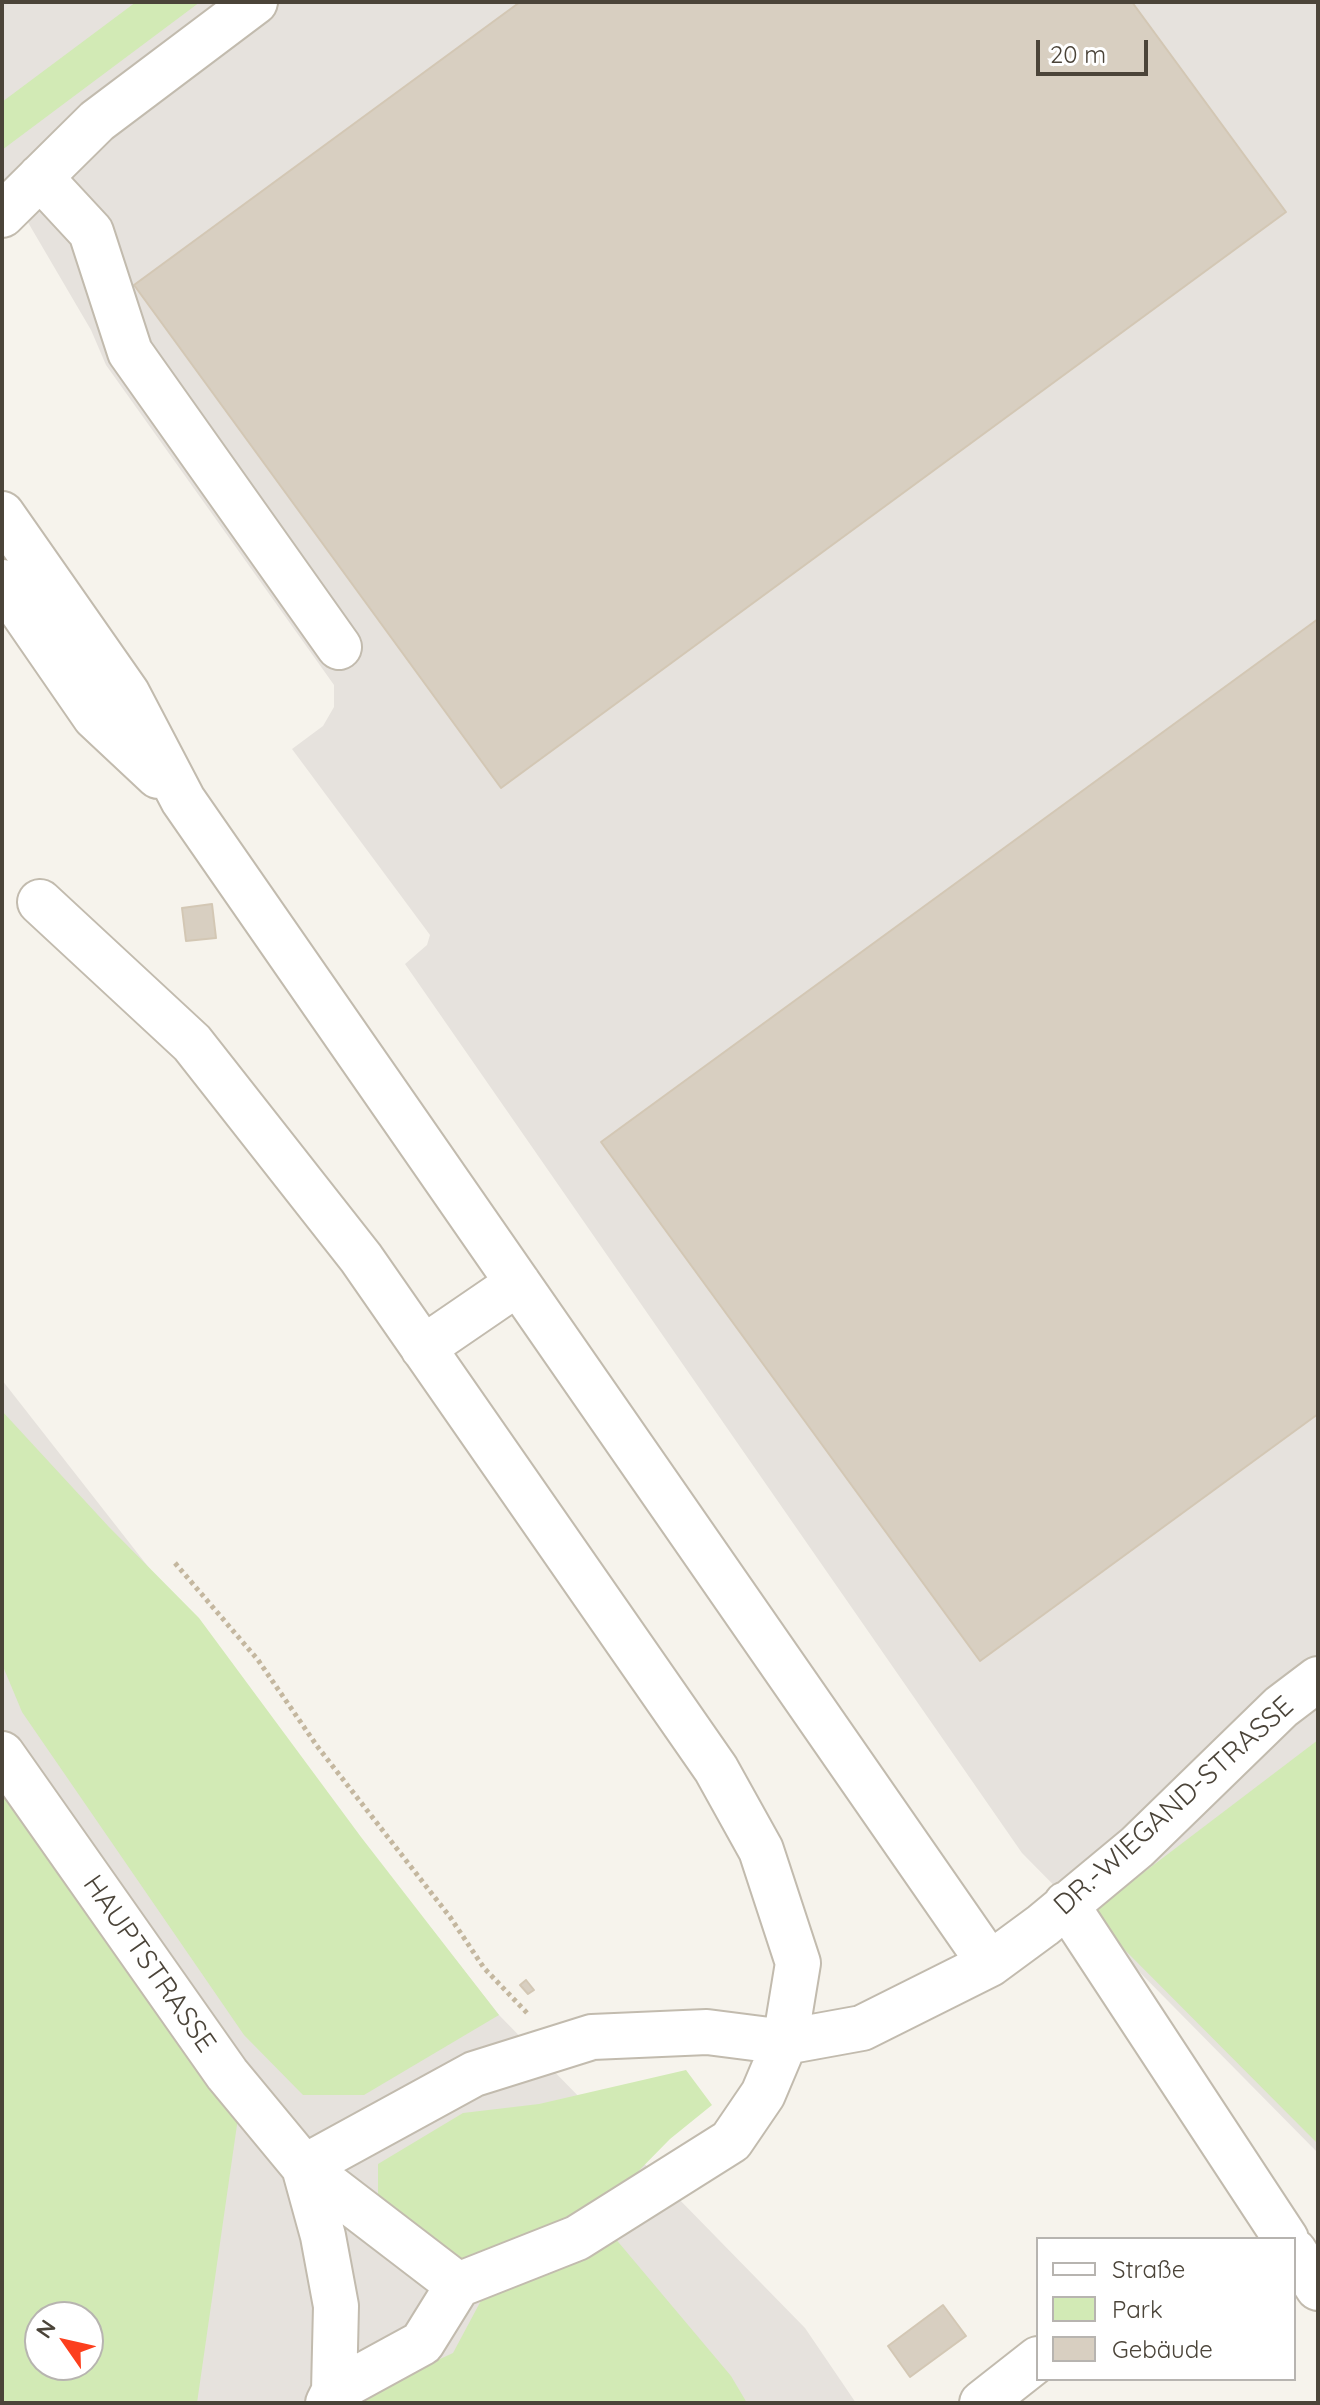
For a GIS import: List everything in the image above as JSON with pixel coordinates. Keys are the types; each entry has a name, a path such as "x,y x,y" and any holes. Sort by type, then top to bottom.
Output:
{"street":[{"path":"2,215 21,182 255,2"},
{"path":"21,182 91,232 130,352 339,647"},
{"path":"2,514 127,693 183,800 990,1964"},
{"path":"2,582 95,717 183,800"},
{"path":"40,902 192,1043 361,1258 716,1769 761,1850 798,1963 785,2042 763,2094 731,2141 577,2238 458,2285 422,2343 331,2397"},
{"path":"423,1348 518,1283"},
{"name":"DR.-WIEGAND-STRASSE","path":"304,2167 474,2074 592,2037 707,2032 785,2042 862,2028 990,1964 1137,1847 1281,1707 1318,1679"},
{"name":"HAUPTSTRASSE","path":"2,1754 227,2074 304,2167"},
{"path":"1066,1904 1285,2237"},
{"path":"304,2167 458,2285"},
{"path":"304,2167 323,2236 336,2306 331,2397"},
{"path":"1296,2254 1318,2288"},
{"path":"982,2403 1036,2361"}],"path":[{"path":"175,1563 258,1660 317,1746 450,1917 484,1968 560,2047"}],"shaded area":[{"path":"2,2 1318,2 1318,2153 1022,1853 405,964 427,945 430,935 292,749 323,726 334,707 334,685 106,365 91,330 2,178"},
{"path":"2,1380 499,2015 805,2328 856,2403 2,2403"}],"green space":[{"path":"136,2 200,2 2,150 2,102"},
{"path":"2,1411 109,1527 199,1618 361,1837 499,2015 364,2095 303,2095 244,2035 22,1712 2,1664"},
{"path":"1318,1740 1318,2144 1089,1914"},
{"path":"2,1775 240,2104 197,2403 2,2403"},
{"path":"686,2070 712,2105 670,2139 612,2198 562,2228 465,2261 398,2225 378,2198 378,2164 463,2113 539,2104"},
{"path":"614,2237 731,2376 747,2403 362,2403 373,2390 453,2353 484,2295"}],"building":[{"path":"520,2 1132,2 1286,212 501,788 134,285"},
{"path":"1318,619 1318,1414 980,1661 601,1142"},
{"path":"212,904 216,938 186,941 182,908"},
{"path":"526,1980 534,1990 528,1994 520,1985"},
{"path":"943,2305 966,2336 910,2377 888,2346"}]}
